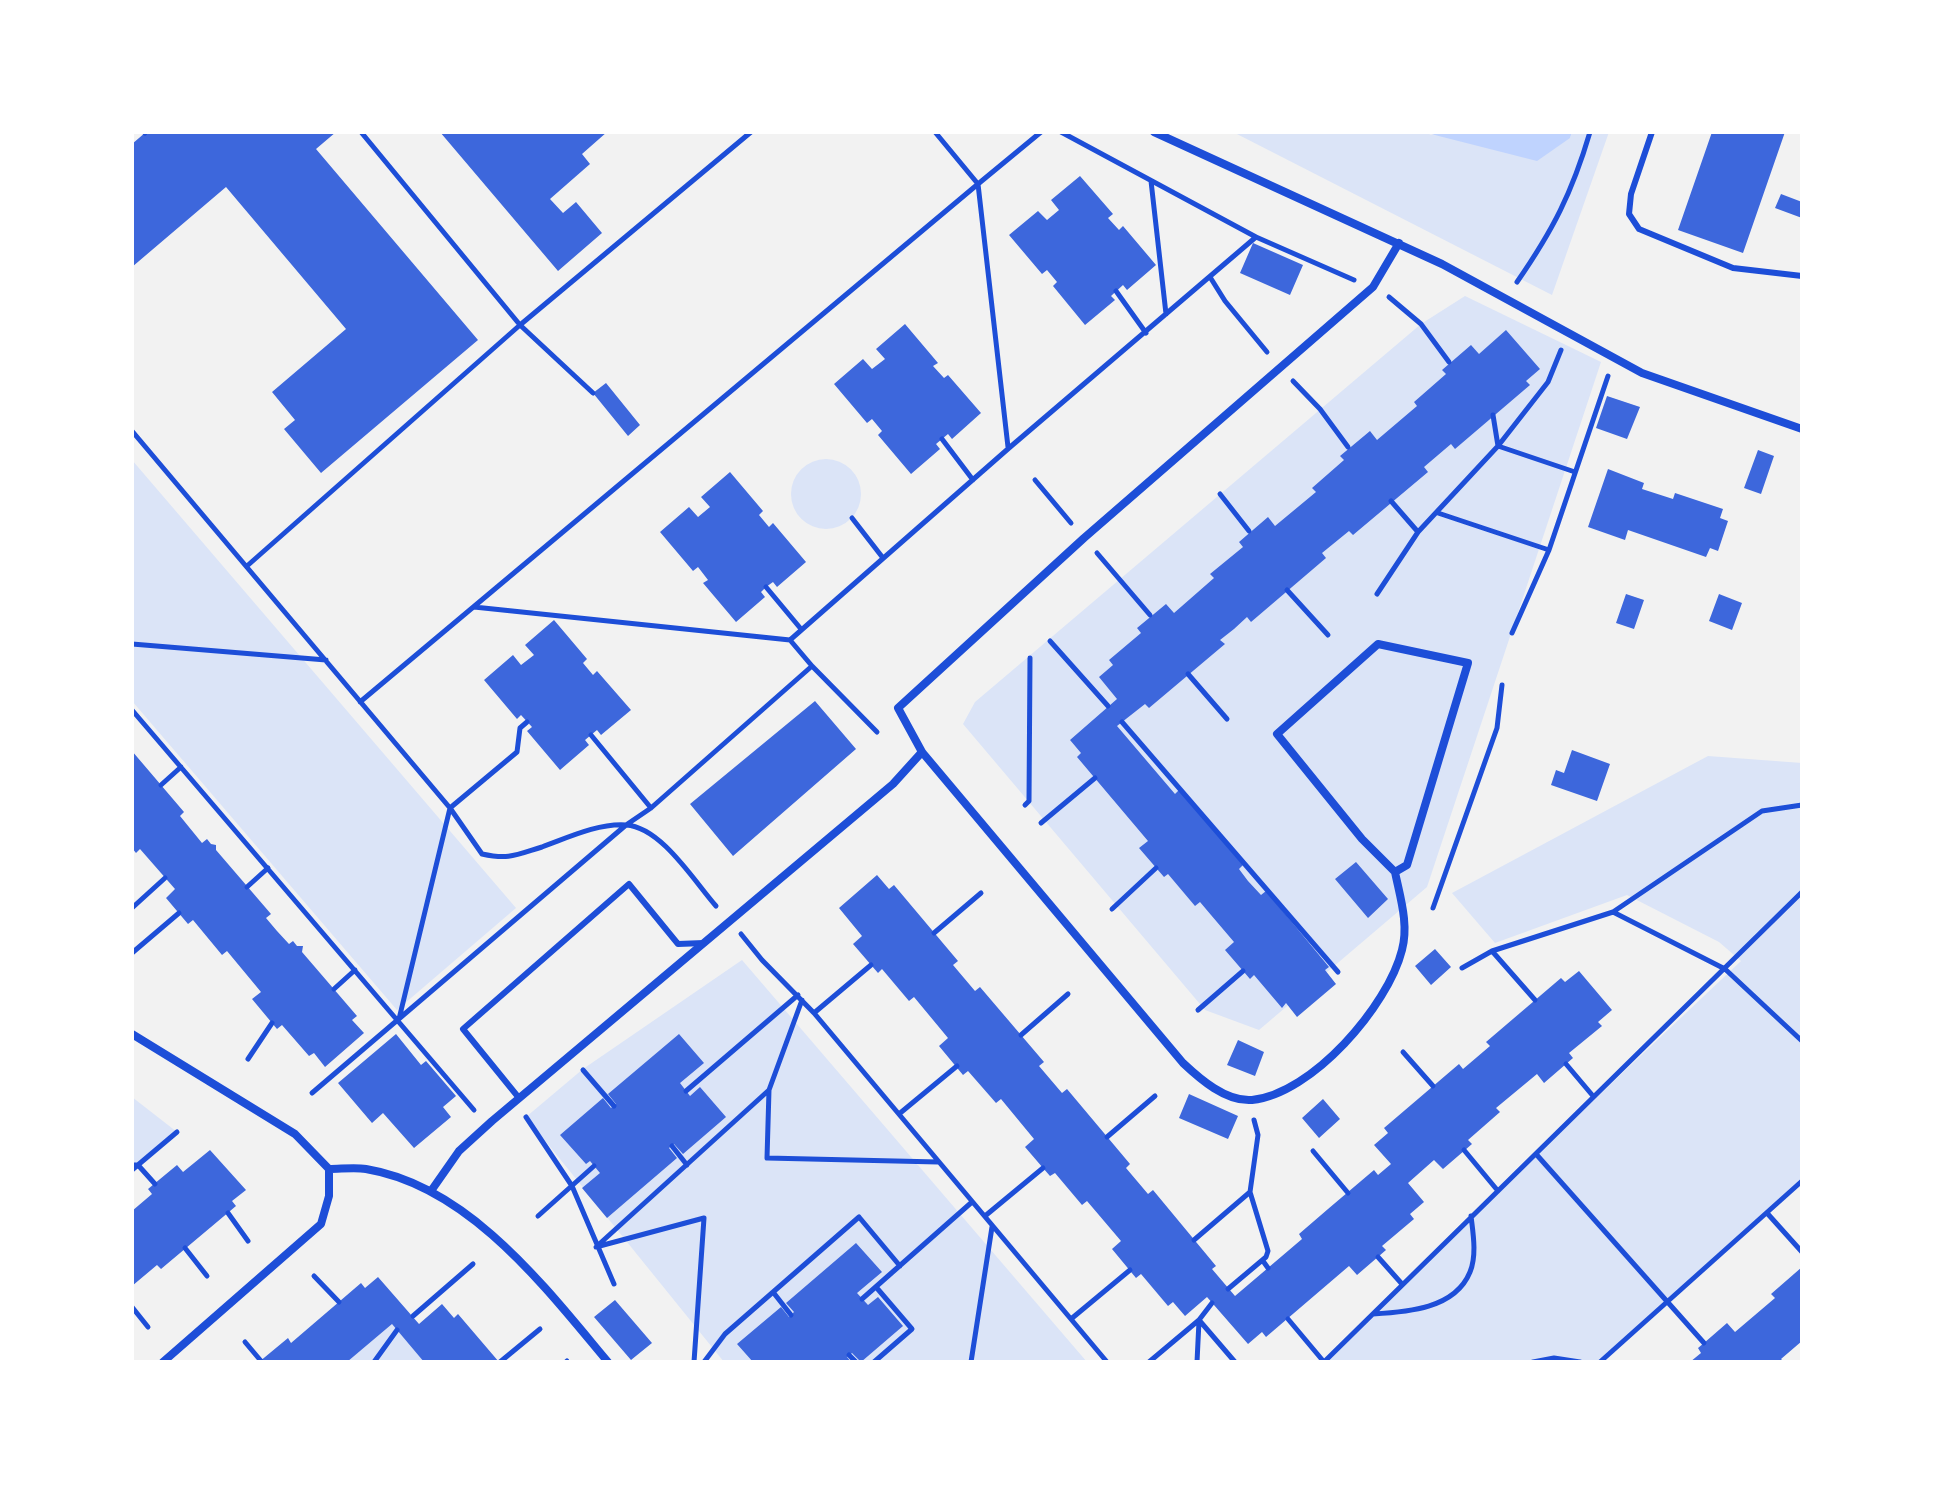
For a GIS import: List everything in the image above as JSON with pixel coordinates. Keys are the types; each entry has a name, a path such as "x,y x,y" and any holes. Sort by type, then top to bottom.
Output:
{"street":[{"path":"1154,132 1399,243 1642,373 1802,429"},
{"path":"1395,872 1407,865 1468,663 1378,644 1277,734 1362,839 1395,872 1404,920 1403,949 1392,979 1349,1039 1291,1086 1249,1100 1212,1087 1183,1063 922,752 898,708 1084,538 1373,287 1399,243"},
{"path":"431,1191 459,1151 893,784 922,752"},
{"path":"132,1034 295,1134 329,1169 329,1196 321,1224 163,1362"},
{"path":"329,1169 363,1169 391,1175 431,1191 457,1206 514,1256 608,1362"}],"lane":[{"path":"1652,132 1631,194 1629,214 1639,229 1733,268 1802,276"},
{"path":"519,1098 463,1029 629,884 678,944 704,943"}],"path":[{"path":"361,132 520,325 593,393"},
{"path":"247,566 520,325 751,132"},
{"path":"935,132 978,184 1009,448"},
{"path":"360,702 1041,132"},
{"path":"1061,132 1256,237 1358,282"},
{"path":"1506,298 1562,212 1590,132"},
{"path":"1151,181 1166,315"},
{"path":"790,640 1256,237"},
{"path":"1210,277 1225,301 1320,409 1348,447"},
{"path":"1116,291 1146,333"},
{"path":"1385,294 1421,324 1449,362"},
{"path":"1377,594 1418,532 1498,446 1548,382 1568,333"},
{"path":"1512,633 1549,550 1611,368"},
{"path":"1493,415 1498,446"},
{"path":"132,431 450,808 482,854 504,859 605,826 641,828 660,840 720,911"},
{"path":"942,439 973,480"},
{"path":"1498,446 1575,472"},
{"path":"1035,480 1072,524"},
{"path":"1220,494 1249,531"},
{"path":"1391,501 1418,532"},
{"path":"1438,513 1549,550"},
{"path":"852,518 883,558"},
{"path":"1094,549 1150,615"},
{"path":"766,587 801,629"},
{"path":"1287,590 1328,635"},
{"path":"474,607 790,640 877,732"},
{"path":"1050,641 1108,706"},
{"path":"132,644 326,660"},
{"path":"1025,805 1029,801 1030,658"},
{"path":"312,1093 626,825 651,808 812,666"},
{"path":"1188,674 1227,719"},
{"path":"1433,908 1497,728 1502,685"},
{"path":"132,710 474,1110"},
{"path":"398,1020 450,808 517,752 520,728 527,722"},
{"path":"1122,722 1338,972"},
{"path":"591,735 651,808"},
{"path":"1132,745 1139,741"},
{"path":"161,785 181,767"},
{"path":"1041,823 1095,778"},
{"path":"1462,968 1492,951 1613,912 1762,811 1802,805"},
{"path":"247,887 268,868"},
{"path":"1112,909 1156,868"},
{"path":"132,908 165,878"},
{"path":"1288,1319 1324,1362 1802,892"},
{"path":"934,933 981,893"},
{"path":"1613,912 1725,969 1802,1041"},
{"path":"132,953 179,913"},
{"path":"739,932 814,1013 1107,1362"},
{"path":"1492,951 1535,1000"},
{"path":"814,1013 871,965"},
{"path":"334,989 355,970"},
{"path":"1198,1010 1243,971"},
{"path":"1021,1035 1068,994"},
{"path":"800,997 769,1090 767,1158 939,1163"},
{"path":"686,1091 800,997"},
{"path":"248,1059 272,1023"},
{"path":"1403,1052 1433,1086"},
{"path":"1566,1064 1593,1096"},
{"path":"898,1114 957,1066"},
{"path":"582,1069 614,1106"},
{"path":"596,1247 769,1090"},
{"path":"1107,1137 1155,1096"},
{"path":"1228,1289 1263,1261 1268,1251 1250,1192 1258,1135 1249,1100"},
{"path":"526,1117 572,1186 614,1284"},
{"path":"155,1184 134,1167 177,1132"},
{"path":"672,1146 687,1165"},
{"path":"1464,1150 1498,1191"},
{"path":"1313,1151 1348,1193"},
{"path":"1536,1154 1704,1343"},
{"path":"538,1216 594,1166"},
{"path":"985,1216 1043,1168"},
{"path":"1600,1362 1802,1181"},
{"path":"1194,1240 1250,1192"},
{"path":"862,1299 972,1202"},
{"path":"228,1213 248,1241"},
{"path":"1767,1213 1802,1252"},
{"path":"1372,1314 1412,1312 1437,1303 1456,1290 1470,1273 1474,1252 1471,1216"},
{"path":"704,1362 725,1334 859,1217 900,1266"},
{"path":"596,1247 704,1218 694,1362"},
{"path":"971,1362 992,1226"},
{"path":"185,1248 207,1276"},
{"path":"1378,1257 1402,1284"},
{"path":"1263,1261 1268,1268"},
{"path":"413,1316 473,1264"},
{"path":"1071,1319 1130,1270"},
{"path":"314,1276 339,1302"},
{"path":"874,1362 912,1329 876,1287"},
{"path":"773,1292 791,1315"},
{"path":"1149,1362 1199,1320 1212,1303"},
{"path":"132,1307 148,1327"},
{"path":"1197,1362 1199,1320"},
{"path":"1199,1320 1235,1362"},
{"path":"500,1362 540,1329"},
{"path":"374,1362 397,1330"},
{"path":"245,1342 261,1361"},
{"path":"849,1355 856,1362"},
{"path":"1533,1362 1554,1358 1580,1362"}],"shaded area":[{"path":"1233,132 1423,132 1432,135 1570,138 1572,132 1609,132 1552,295"},
{"path":"1465,296 1601,362 1427,887 1259,1030 1205,1010 963,724 975,702 1421,324"},
{"path":"826,459 851,469 861,494 851,519 826,529 801,519 791,494 801,469"},
{"path":"132,460 516,908 397,1010 132,701"},
{"path":"1708,756 1802,763 1802,1181 1600,1362 1323,1362 1471,1216 1741,961 1719,942 1627,895 1495,943 1452,893"},
{"path":"742,960 1087,1362 724,1362 526,1117 583,1069"},
{"path":"132,1097 177,1132 132,1170"},
{"path":"392,1324 424,1362 347,1362"}],"water":[{"path":"1423,132 1572,132 1570,138 1537,161"}],"building":[{"path":"146,132 336,132 316,149 478,340 321,473 284,429 295,420 272,392 346,329 226,187 132,267 132,144"},
{"path":"440,132 607,132 582,154 590,164 550,199 563,213 576,202 602,233 558,271"},
{"path":"1712,132 1785,132 1743,253 1678,230"},
{"path":"1080,176 1113,214 1108,218 1119,230 1123,226 1156,265 1127,290 1123,285 1111,296 1115,300 1085,325 1053,286 1057,282 1047,270 1042,274 1009,235 1038,211 1047,220 1059,210 1051,200"},
{"path":"1781,194 1802,202 1802,218 1775,208"},
{"path":"1253,243 1303,265 1290,295 1240,273"},
{"path":"905,324 938,363 933,366 944,378 948,375 981,413 952,439 948,434 936,444 940,449 911,474 878,435 882,431 872,419 867,423 834,384 863,359 872,369 885,359 876,349"},
{"path":"1506,330 1540,369 1526,381 1530,385 1455,449 1451,444 1424,467 1428,472 1353,535 1349,531 1322,553 1326,558 1251,622 1247,617 1220,640 1225,644 1149,708 1145,704 1117,726 1175,794 1179,790 1243,865 1239,869 1248,881 1261,895 1266,891 1329,967 1325,970 1336,984 1297,1017 1286,1003 1282,1008 1254,975 1250,979 1225,950 1234,942 1200,902 1195,906 1168,874 1164,877 1139,848 1148,841 1077,757 1081,753 1070,740 1117,699 1099,677 1113,665 1109,660 1141,633 1137,628 1166,604 1174,613 1214,578 1210,574 1243,547 1239,542 1268,517 1275,526 1316,492 1312,488 1344,460 1340,456 1370,431 1377,440 1417,406 1414,402 1446,374 1442,370 1471,345 1479,354"},
{"path":"606,383 640,425 628,436 593,393"},
{"path":"1607,396 1640,407 1627,439 1596,428"},
{"path":"1758,450 1774,456 1761,494 1744,488"},
{"path":"1608,469 1644,483 1642,489 1673,499 1675,493 1723,509 1720,518 1728,521 1718,551 1710,548 1706,557 1628,530 1625,540 1588,527"},
{"path":"730,472 763,511 759,515 769,527 773,523 806,562 777,587 773,582 766,587 761,592 765,597 736,622 703,583 708,580 698,567 693,571 660,532 689,507 698,517 710,507 701,497"},
{"path":"1626,594 1644,600 1634,629 1616,623"},
{"path":"1719,594 1742,603 1732,630 1709,621"},
{"path":"554,620 587,659 583,663 593,675 597,671 631,710 601,735 597,730 585,740 589,745 560,770 527,731 532,727 521,715 517,719 484,680 513,655 521,665 534,655 525,645"},
{"path":"815,701 856,749 733,856 690,804"},
{"path":"1572,750 1610,764 1597,801 1551,785 1556,770 1564,773"},
{"path":"132,751 184,812 180,816 202,843 207,839 216,845 216,850 271,914 266,918 289,944 293,941 297,946 303,946 302,952 357,1016 352,1020 364,1033 325,1067 314,1053 309,1056 282,1025 277,1029 252,999 261,992 227,951 222,955 193,920 188,924 166,898 175,889 140,849 136,853 132,848"},
{"path":"1356,862 1388,899 1368,918 1335,879"},
{"path":"877,875 889,889 894,885 958,961 953,965 975,991 980,987 1044,1062 1039,1066 1062,1093 1067,1089 1130,1164 1126,1168 1148,1194 1153,1190 1216,1266 1212,1269 1235,1296 1302,1239 1299,1234 1374,1170 1378,1175 1391,1164 1374,1145 1388,1133 1384,1128 1459,1064 1463,1069 1490,1046 1486,1042 1561,978 1565,982 1579,971 1612,1010 1598,1022 1602,1026 1569,1053 1573,1058 1544,1083 1537,1074 1496,1108 1500,1112 1468,1140 1472,1144 1443,1169 1434,1160 1408,1183 1424,1202 1410,1214 1414,1219 1382,1246 1386,1250 1357,1275 1349,1266 1266,1337 1262,1332 1248,1344 1207,1297 1185,1316 1173,1302 1168,1306 1141,1274 1136,1278 1112,1249 1121,1241 1087,1201 1082,1205 1055,1173 1050,1176 1025,1147 1034,1139 1001,1099 996,1103 968,1071 963,1075 939,1046 948,1038 914,997 909,1001 882,969 878,973 853,944 862,936 839,908"},
{"path":"1435,949 1451,967 1431,985 1415,966"},
{"path":"396,1034 421,1065 426,1061 456,1096 443,1107 451,1117 414,1148 383,1113 372,1123 338,1083"},
{"path":"679,1034 704,1063 680,1083 690,1096 700,1087 726,1117 683,1154 674,1144 669,1148 677,1158 607,1218 582,1188 600,1173 590,1161 586,1164 560,1135 603,1098 611,1108 616,1104 608,1094"},
{"path":"1238,1040 1264,1052 1255,1076 1227,1065"},
{"path":"1189,1094 1238,1116 1228,1139 1179,1118"},
{"path":"1323,1099 1340,1119 1319,1138 1302,1118"},
{"path":"210,1150 246,1190 232,1201 236,1206 161,1269 157,1265 132,1286 132,1211 152,1194 148,1189 177,1165 183,1172"},
{"path":"856,1243 882,1272 857,1293 868,1305 878,1297 903,1326 861,1362 852,1353 847,1357 851,1362 753,1362 737,1344 781,1307 789,1317 794,1312 786,1303"},
{"path":"1802,1267 1802,1341 1781,1359 1784,1362 1690,1362 1701,1353 1698,1348 1727,1323 1735,1332 1775,1298 1771,1294"},
{"path":"378,1277 419,1324 442,1304 454,1318 458,1314 499,1362 424,1362 392,1324 347,1362 259,1362 288,1338 291,1343 361,1283 365,1288"},
{"path":"615,1300 652,1343 631,1360 594,1317"}]}
